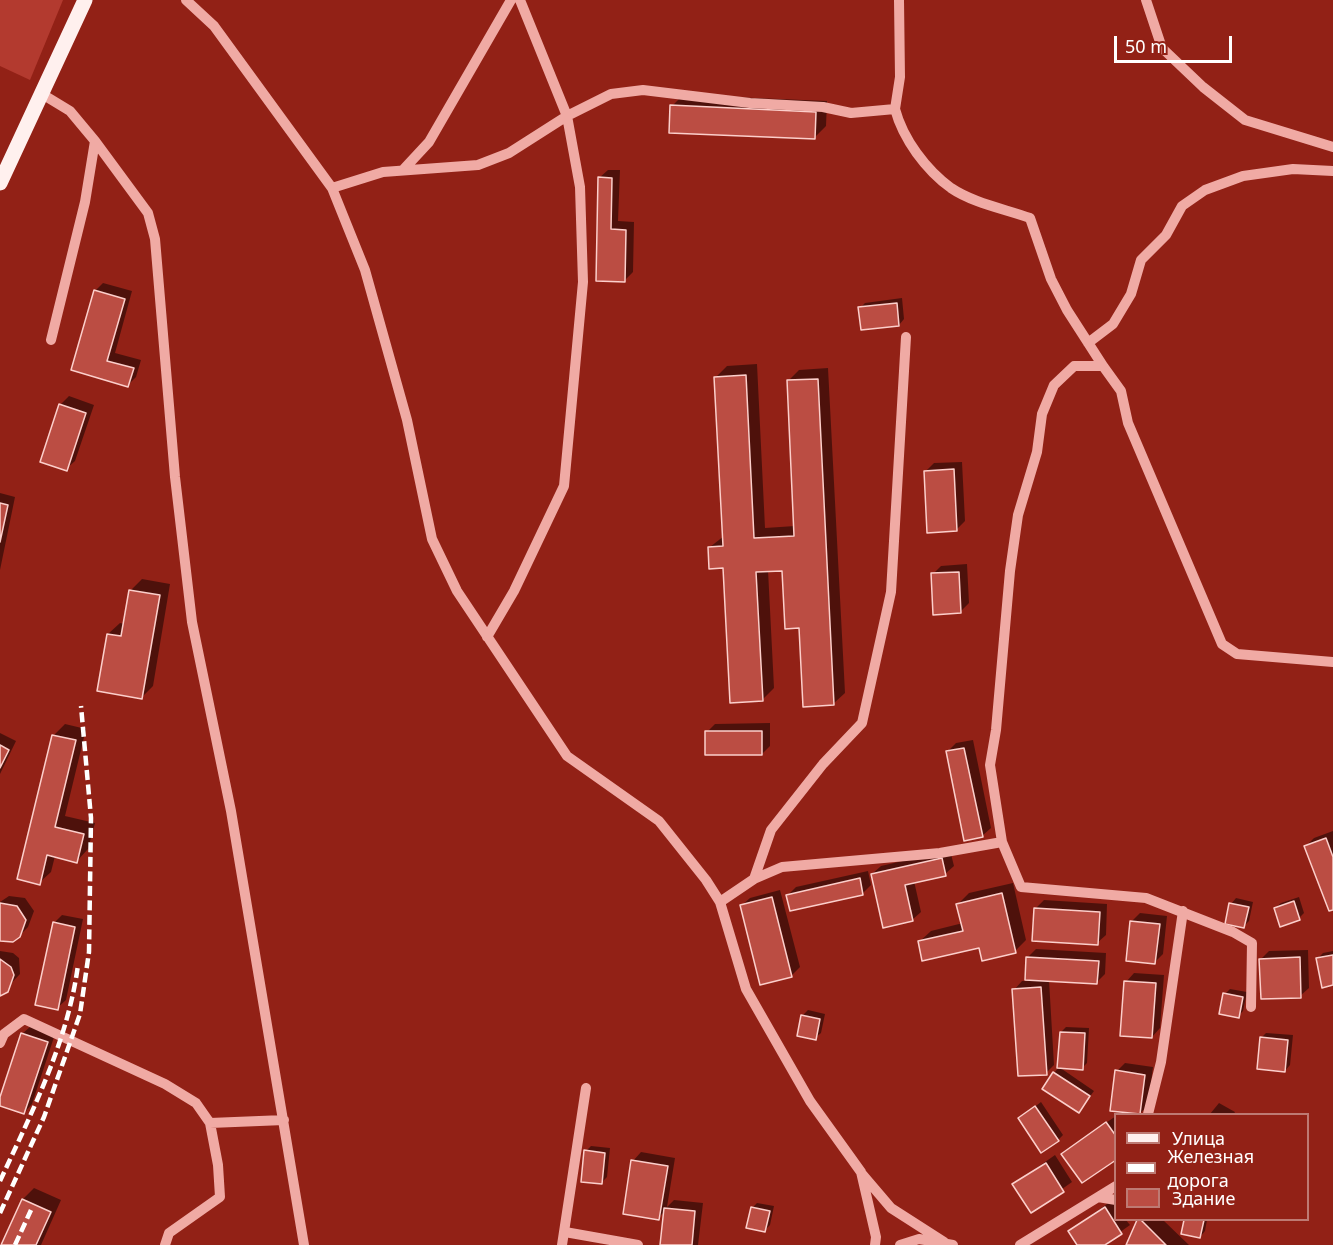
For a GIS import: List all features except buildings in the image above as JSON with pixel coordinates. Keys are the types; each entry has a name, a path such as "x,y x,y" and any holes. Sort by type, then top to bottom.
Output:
{"main road":[{"path":"0,183 85,0"}],"street":[{"path":"186,0 214,26 332,188 365,270 407,420 432,538 457,591 567,756 659,821 706,880 720,902 746,989 810,1101 861,1172 891,1208 948,1243"},
{"path":"403,170 429,142 511,0"},
{"path":"487,637 514,591 564,486 583,282 580,188 567,116 520,0"},
{"path":"899,0 900,77 895,109 900,130 928,165 951,188 972,198 1030,218 1051,279 1088,343 1121,391 1128,423 1222,644 1237,654 1333,662"},
{"path":"1146,0 1162,48 1203,87 1245,120 1333,147"},
{"path":"332,188 383,172 478,165 509,153 567,116 611,94 643,90 750,103 824,106 850,113 895,109"},
{"path":"42,94 70,111 95,141 148,213 155,238 175,477 192,622 231,811 304,1245"},
{"path":"51,340 85,202 95,141"},
{"path":"1088,343 1113,324 1131,294 1141,260 1166,235 1182,206 1205,190 1242,176 1293,169 1333,171"},
{"path":"754,879 771,830 823,764 862,723 891,592 906,337"},
{"path":"1103,366 1074,366 1054,385 1042,414 1037,452 1018,515 1010,571 996,730 990,765 1002,842 1020,887 1146,898 1183,911 1252,943 1251,1006"},
{"path":"720,902 754,879 782,867 940,853 1002,842"},
{"path":"1148,1113 1161,1062 1183,911"},
{"path":"0,1043 4,1034 24,1019 165,1084 196,1102 210,1123 218,1165 220,1197 170,1233 165,1245"},
{"path":"562,1245 586,1088"},
{"path":"210,1123 284,1120"},
{"path":"861,1172 876,1237 875,1245"},
{"path":"1020,1245 1114,1187"},
{"path":"1098,1197 1114,1200"},
{"path":"565,1232 638,1245"},
{"path":"900,1245 919,1239 948,1243"}],"shaded area":[{"path":"0,0 63,0 30,80 0,66"}],"railway":[{"path":"0,1213 44,1117 80,1014 89,952 91,818 81,706"},
{"path":"0,1181 57,1049 66,1021 78,965"},
{"path":"15,1245 31,1210"}]}
